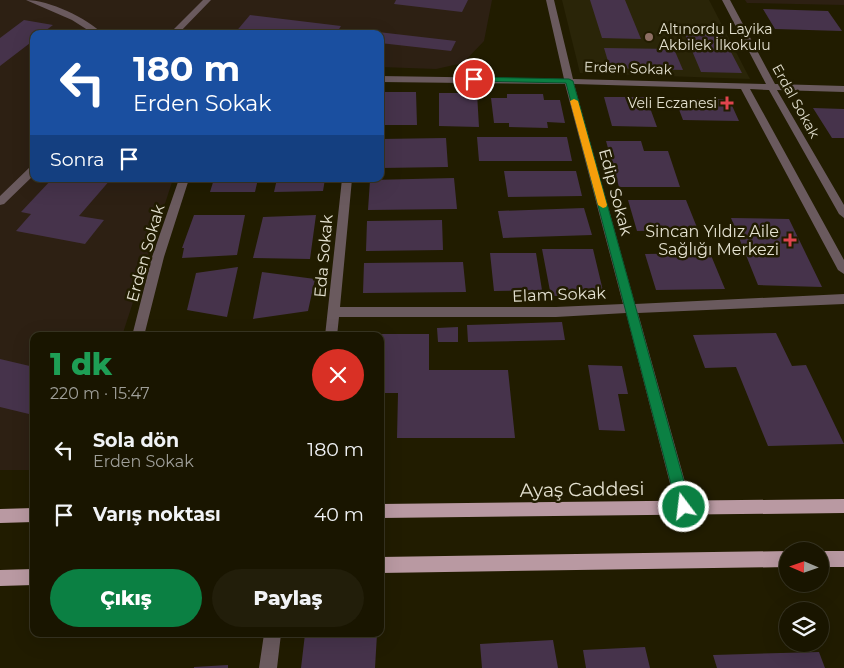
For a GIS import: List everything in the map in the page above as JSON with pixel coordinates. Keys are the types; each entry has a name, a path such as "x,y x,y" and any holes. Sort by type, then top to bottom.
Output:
{"main road":[{"name":"Ayaş Caddesi","path":"384,511 844,506"},
{"path":"0,516 30,515"},
{"path":"384,565 779,559"},
{"path":"829,559 844,559"},
{"path":"0,578 30,577"}],"street":[{"path":"30,0 84,24 93,30"},
{"path":"177,30 208,0"},
{"name":"Edip Sokak","path":"550,0 569,81 684,507"},
{"name":"Erdal Sokak","path":"726,0 772,88 844,214"},
{"name":"Erden Sokak","path":"384,79 569,81 844,89"},
{"path":"744,87 844,270"},
{"path":"0,202 30,173"},
{"name":"Erden Sokak","path":"139,332 158,257 183,182"},
{"name":"Eda Sokak","path":"332,332 347,182"},
{"name":"Elam Sokak","path":"334,312 556,312 631,307 844,299"},
{"path":"268,668 272,637"}],"shaded area":[{"path":"0,0 492,0 484,41 463,63 436,69 384,67 384,30 30,30 30,182 172,182 123,332 30,332 30,470 0,470"},
{"name":"Altınordu Layika Akbilek İlkokulu","path":"562,0 709,0 750,79 580,73"},
{"path":"745,0 844,0 844,5 747,3"}],"building":[{"path":"396,0 468,0 462,12 394,4"},
{"path":"590,0 625,0 641,39 602,38"},
{"path":"763,9 828,11 842,31 775,29"},
{"path":"250,15 341,26 338,30 237,30"},
{"path":"24,20 53,25 46,30 30,30 30,43 0,66 0,38"},
{"path":"684,32 721,33 742,73 701,72"},
{"path":"384,33 456,41 451,51 384,43"},
{"path":"604,48 674,49 683,70 610,68"},
{"path":"384,92 416,92 417,125 384,125"},
{"path":"439,93 477,93 479,127 439,126"},
{"path":"507,94 543,94 544,100 560,100 565,123 547,122 548,128 509,127 509,123 494,123 491,98 507,98"},
{"path":"604,97 646,97 657,127 612,126"},
{"path":"675,99 729,99 739,121 683,120"},
{"path":"813,108 844,109 844,138 832,138"},
{"path":"477,137 567,137 572,161 479,161"},
{"path":"446,138 448,167 384,168 384,139"},
{"path":"606,141 641,141 644,151 668,151 680,187 619,187"},
{"path":"504,171 576,171 582,196 508,197"},
{"path":"454,178 457,209 368,210 370,182 384,182 384,180"},
{"path":"49,182 108,182 79,216 104,220 85,244 16,231 31,214 21,212"},
{"path":"213,182 257,182 255,192 210,192"},
{"path":"276,182 324,182 323,191 274,192"},
{"path":"628,200 686,200 698,230 637,231"},
{"path":"584,208 592,235 503,238 498,211"},
{"path":"194,215 245,215 237,255 182,258 184,248 182,248"},
{"path":"316,215 310,259 253,258 263,217"},
{"path":"731,218 789,219 822,287 758,285"},
{"path":"442,220 443,250 366,251 367,221"},
{"path":"542,249 593,249 604,295 551,296"},
{"path":"490,253 536,253 542,290 494,291"},
{"path":"710,253 725,289 656,290 645,254"},
{"path":"463,262 466,292 363,293 364,263"},
{"path":"238,267 227,317 187,310 196,273"},
{"path":"262,272 315,279 308,311 253,319"},
{"path":"562,322 565,340 468,342 467,325"},
{"path":"458,327 458,342 438,342 437,328"},
{"path":"776,333 792,366 806,365 844,444 768,446 736,367 705,368 693,335"},
{"path":"384,334 429,334 429,370 508,370 515,438 397,438 398,393 384,393"},
{"path":"0,359 30,366 30,413 0,407"},
{"path":"588,365 622,366 628,394 618,394 625,431 599,430"},
{"path":"305,637 377,637 375,668 301,668"},
{"path":"553,640 558,668 482,668 480,644"},
{"path":"645,647 650,668 586,668 583,650"},
{"path":"819,652 825,668 717,668 713,655"},
{"path":"228,665 228,668 194,668 194,667"}],"slow traffic":[{"path":"574,101 603,205"}],"place":[{"name":"Altınordu Layika Akbilek İlkokulu","path":"649,37"},
{"name":"Veli Eczanesi","path":"727,103"},
{"name":"Sincan Yıldız Aile Sağlığı Merkezi","path":"790,240"}],"route":[{"path":"474,79 569,81 684,507"}]}
